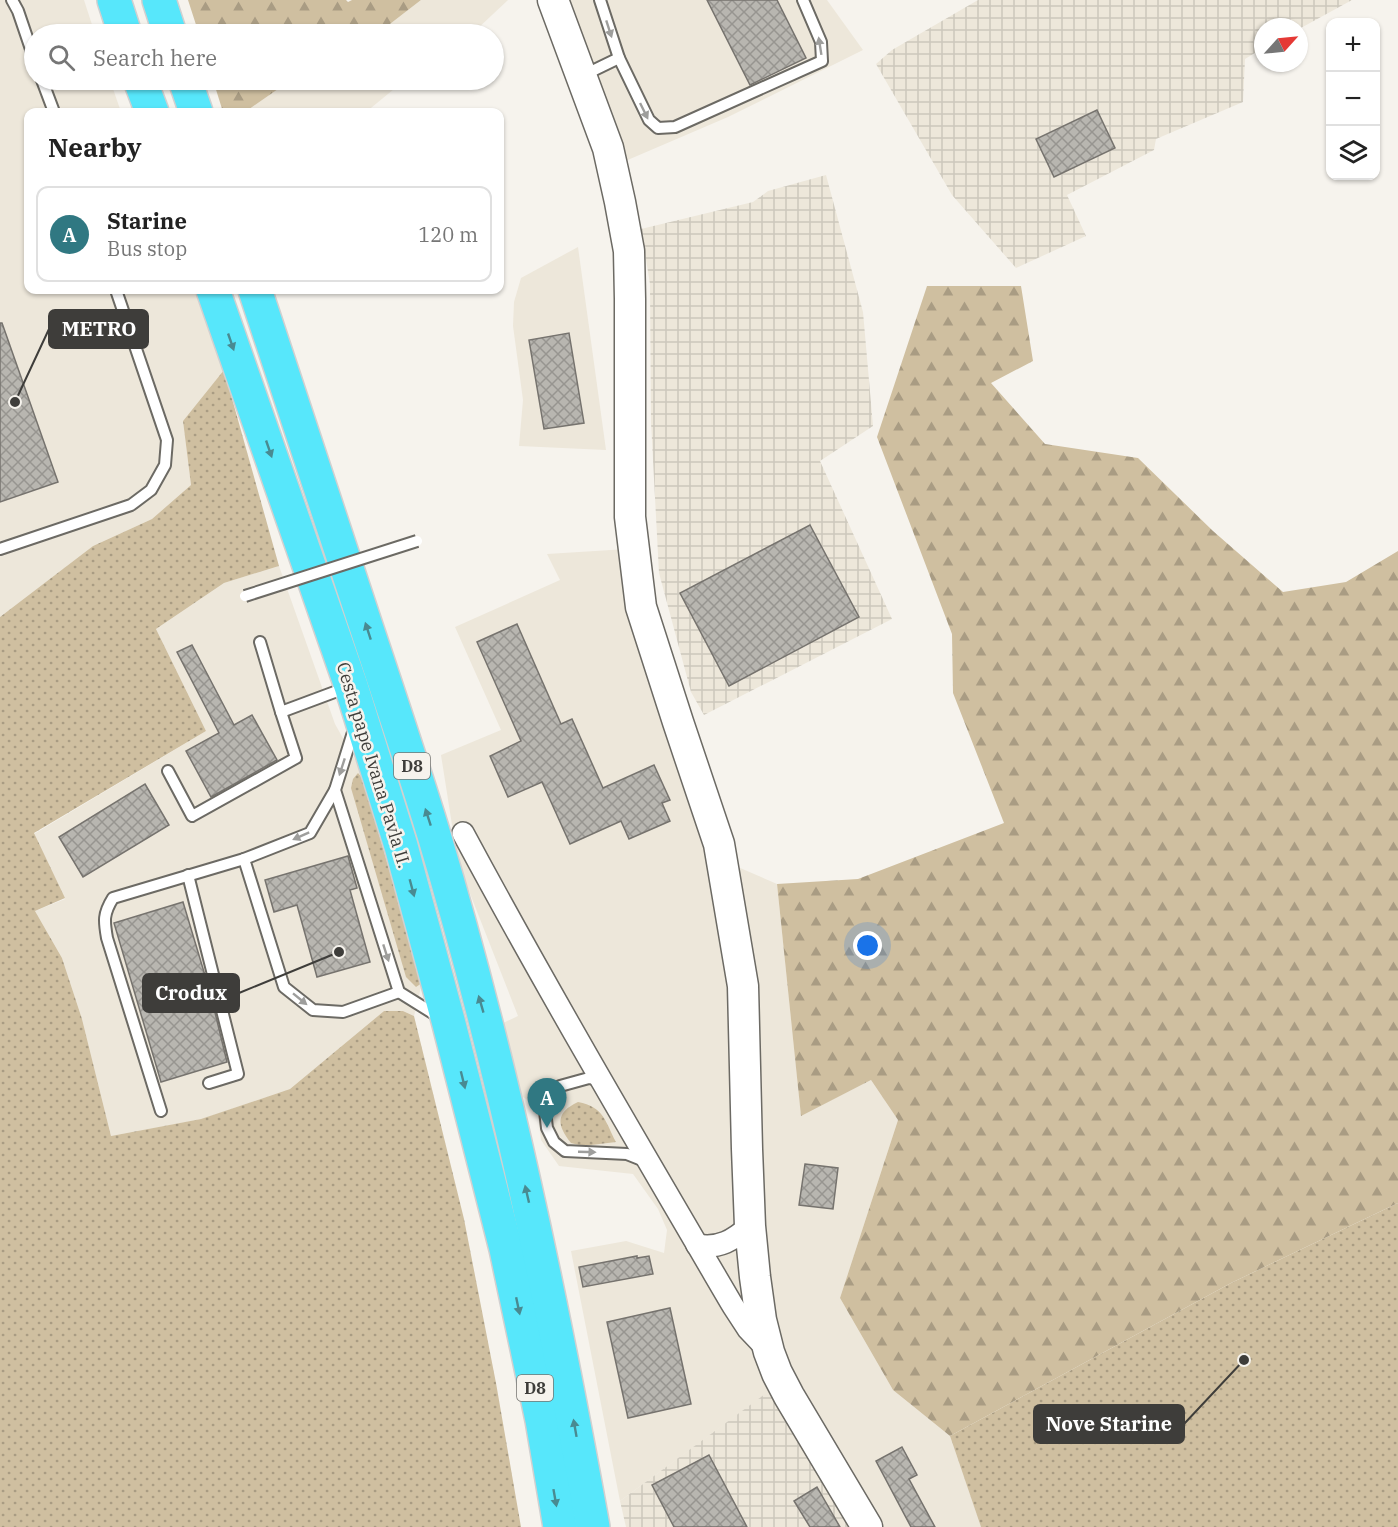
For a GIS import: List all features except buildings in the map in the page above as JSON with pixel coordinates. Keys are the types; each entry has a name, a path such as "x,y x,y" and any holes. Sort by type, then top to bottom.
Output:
{"highway":[{"path":"114,0 122,24"},
{"path":"159,0 167,24"},
{"path":"144,90 150,108"},
{"path":"188,90 195,108"},
{"name":"Cesta pape Ivana Pavla II.","path":"214,294 355,699 400,846 449,1024 506,1249 542,1420 560,1527"},
{"name":"Cesta pape Ivana Pavla II.","path":"256,294 434,835 485,1020 527,1193 574,1423 592,1527"}],"street":[{"path":"553,0 608,148 629,251 630,517 641,608 719,844 743,986 750,1226 761,1320 777,1373 867,1527"},
{"path":"463,833 507,915 697,1245 748,1329 769,1352"},
{"path":"697,1245 710,1247 723,1243 736,1237 750,1226"}],"lane":[{"path":"12,0 24,29"},
{"path":"600,0 619,58 649,120 658,128 675,127 822,61 821,42 803,0"},
{"path":"582,77 619,58"},
{"path":"46,90 52,108"},
{"path":"0,549 131,505 151,490 165,465 167,440 117,294"},
{"path":"245,596 417,541"},
{"path":"168,771 192,816 296,758 260,642"},
{"path":"160,1111 107,938 104,921 108,906 113,898 244,859 310,833 334,790 355,699 281,712"},
{"path":"334,790 399,992 449,1024"},
{"path":"244,859 284,987 313,1010 343,1012 399,992"},
{"path":"188,876 238,1074 209,1083"},
{"path":"602,1082 589,1078 573,1082 560,1086 548,1098 545,1112 547,1128 554,1142 566,1151 627,1154 650,1163"}],"shaded area":[{"path":"0,0 84,0 92,24 24,24 24,90 113,90 120,108 24,108 24,294 196,294 224,370 183,421 191,485 152,519 93,546 0,617"},
{"path":"421,0 508,0 482,24 390,24"},
{"path":"564,0 827,0 863,50 728,117 623,162"},
{"path":"978,0 1352,0 1308,24 1308,18 1254,18 1254,54 1245,59 1243,102 1156,139 1154,150 1067,195 1086,236 1016,268 952,195 876,64 892,50"},
{"path":"277,90 393,90 371,108 251,108"},
{"path":"826,175 863,312 873,426 820,461 892,619 704,715 691,692 659,573 651,422 650,284 641,229 753,202 768,191"},
{"path":"578,247 606,450 519,446 523,400 513,326 514,302 521,278"},
{"path":"627,549 710,855 777,884 801,1115 871,1080 898,1120 840,1298 893,1390 950,1436 981,1527 881,1527 788,1378 620,1501 571,1251 626,1241 664,1253 667,1230 658,1209 633,1174 559,1166 541,1140 537,1106 515,1092 499,1025 518,1016 458,863 441,755 501,730 455,627 560,580 547,554"},
{"path":"279,566 335,724 362,772 422,983 414,1016 403,1011 384,1011 290,1089 202,1119 111,1136 82,1019 62,958 35,911 65,899 34,834 206,731 156,629 224,583"},
{"path":"788,1377 881,1527 626,1527 620,1501"}],"green space":[{"path":"188,0 346,0 348,2 352,0 421,0 390,24 196,24"},
{"path":"216,90 277,90 251,108 222,108"},
{"path":"927,286 1021,286 1033,361 991,383 1045,444 1138,458 1213,531 1283,592 1346,582 1398,551 1398,1203 1231,1283 950,1436 893,1390 840,1298 898,1120 871,1080 801,1116 777,884 858,879 1004,823 953,693 952,634 877,437"},
{"path":"224,370 279,566 224,583 156,629 206,731 34,833 65,898 35,911 62,958 82,1019 111,1136 201,1119 290,1089 384,1011 403,1011 414,1016 464,1219 521,1527 0,1527 0,617 93,546 152,519 191,485 183,421"},
{"path":"358,773 363,779 422,983 416,987 406,977 351,788 353,779"},
{"path":"578,1102 599,1111 616,1142 583,1146 571,1143 563,1131 561,1120 565,1111"},
{"path":"1398,1203 1398,1527 981,1527 950,1436 1231,1283"}],"place":[{"name":"METRO","path":"15,402"},
{"name":"Crodux","path":"339,952"},
{"name":"Starine","path":"547,1128"},
{"name":"Nove Starine","path":"1244,1360"}]}
